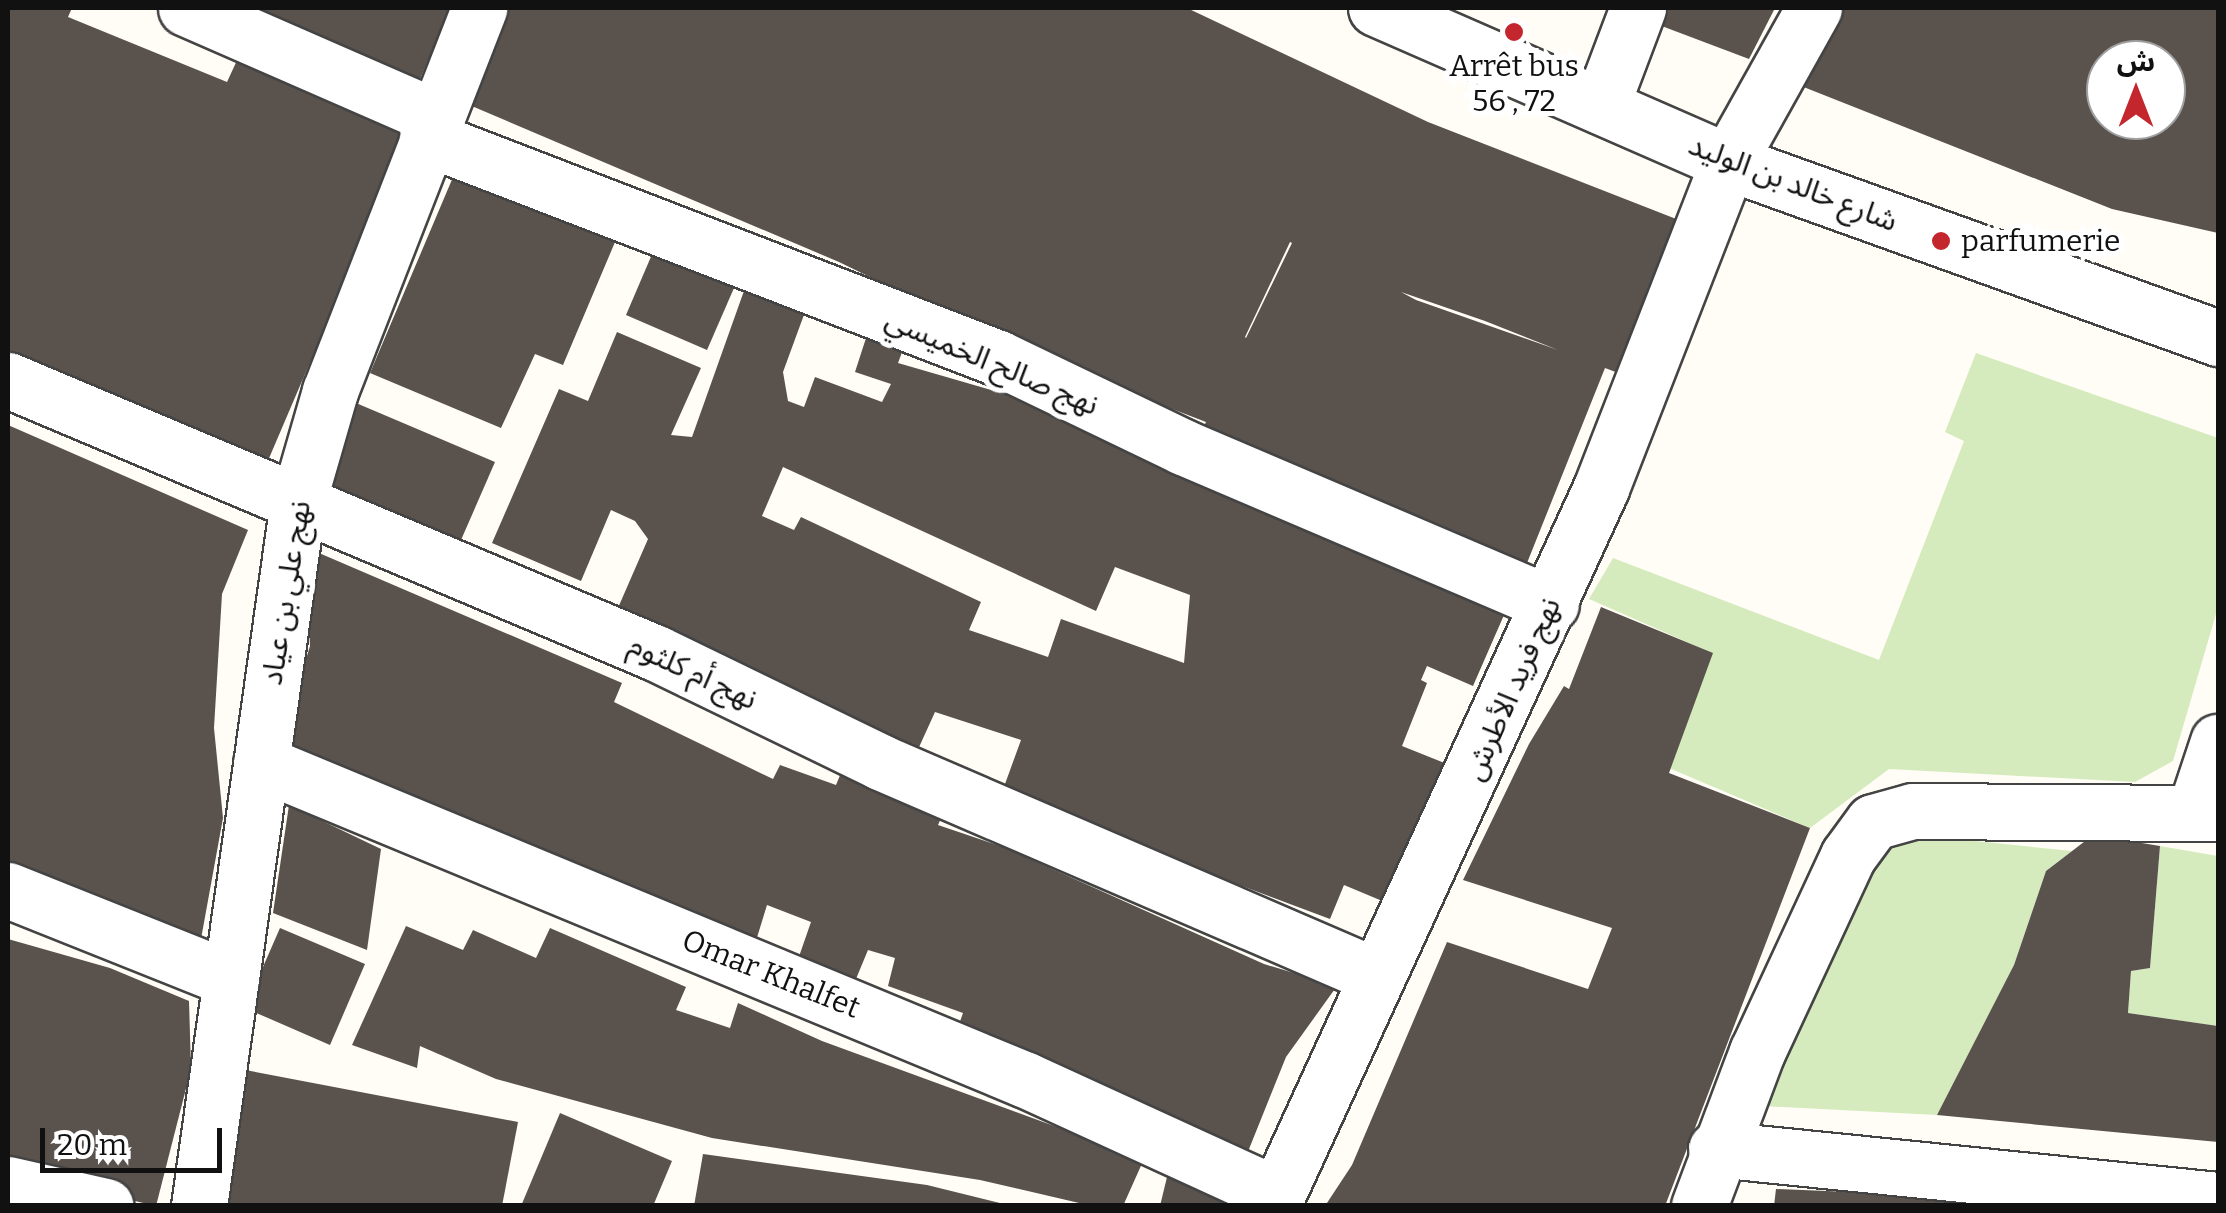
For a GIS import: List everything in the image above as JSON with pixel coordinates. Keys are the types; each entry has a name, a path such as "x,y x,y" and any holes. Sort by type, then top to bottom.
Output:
{"street":[{"name":"نهج صالح الخميسي","path":"186,8 432,128 998,358 1182,448 1550,604"},
{"name":"نهج علي بن عياد","path":"200,1206 298,502 330,392 479,8"},
{"name":"شارع خالد بن الوليد","path":"1376,8 1728,162 2218,338"},
{"path":"1601,106 1638,8"},
{"name":"نهج فريد الأطرش","path":"1274,1200 1374,975 1550,604 1728,162 1814,8"},
{"name":"نهج أم كلثوم","path":"8,380 656,653 880,762 1374,975"},
{"path":"1700,1206 1716,1149 1848,856 1873,822 1913,810 2207,812 2218,742"},
{"name":"Omar Khalfet","path":"261,763 1026,1080 1274,1200"},
{"path":"8,890 232,980"},
{"path":"1716,1149 2218,1200"},
{"path":"8,1184 106,1206"}],"green space":[{"path":"1976,353 2218,438 2218,607 2173,761 2135,782 1889,769 1810,828 1669,768 1712,653 1589,599 1613,558 1879,660 1964,441 1945,432"},
{"path":"1896,833 2072,851 2046,871 2013,968 1937,1115 1761,1106 1821,939"},
{"path":"2160,846 2218,856 2218,1026 2128,1013 2131,971 2150,968"}],"building":[{"path":"8,8 72,8 68,17 227,82 239,56 411,126 261,477 8,364"},
{"path":"240,8 450,8 420,79"},
{"path":"509,8 1187,8 1428,122 1689,224 1629,377 1605,368 1523,573 1203,428 1206,422 1022,351 839,262 467,104","holes":["1292,243 1246,338 1245,337","1401,292 1485,321 1558,350 1416,300"]},
{"path":"1665,8 1775,8 1749,59 1659,25"},
{"path":"1843,8 2218,8 2218,233 2112,209 1796,84"},
{"path":"459,163 618,235 563,365 535,354 501,428 370,373"},
{"path":"653,252 734,288 707,350 626,315"},
{"path":"745,288 805,312 783,372 788,401 804,407 815,377 882,402 891,384 855,372 867,335 904,347 898,363 1040,404 1504,615 1473,686 1427,666 1421,680 1427,683 1402,746 1462,770 1399,908 1344,885 1330,919 1001,795 1021,740 935,712 915,756 614,617 648,539 635,521 611,510 581,581 492,543 559,389 588,401 617,332 701,368 671,435 692,437","holes":["783,467 1096,611 1115,567 1190,595 1184,663 1061,619 1048,657 969,630 981,602 801,517 794,530 762,516"]},
{"path":"356,403 495,462 458,547 319,487"},
{"path":"8,425 248,530 222,594 214,728 223,818 201,939 8,867"},
{"path":"305,547 622,683 614,702 773,779 780,765 836,785 843,768 945,809 938,825 1003,847 1264,964 1337,986 1286,1057 1247,1154 1048,1063 957,1030 963,1013 888,986 895,958 868,950 851,991 795,968 811,922 767,905 755,944 278,751 310,646"},
{"path":"1601,607 1713,653 1669,773 1810,828 1665,1206 1325,1206 1352,1165 1447,942 1588,989 1612,928 1463,880 1529,744 1564,686 1569,689"},
{"path":"289,805 381,849 367,950 273,913"},
{"path":"2093,835 2160,846 2150,968 2131,971 2128,1013 2218,1026 2218,1142 1937,1115 2014,965 2046,871"},
{"path":"406,926 463,950 473,930 536,958 550,928 686,987 676,1010 730,1028 738,1003 822,1041 1144,1159 1123,1206 1092,1206 980,1180 712,1138 496,1079 420,1046 417,1068 352,1045"},
{"path":"280,928 365,964 330,1045 245,1008"},
{"path":"8,939 110,968 189,1001 191,1069 156,1206 8,1171"},
{"path":"240,1069 518,1122 502,1206 215,1206"},
{"path":"560,1113 672,1161 653,1206 521,1206"},
{"path":"703,1154 927,1185 1012,1206 694,1206"},
{"path":"1167,1177 1237,1205 1237,1206 1160,1206"},
{"path":"1776,1189 1973,1197 2019,1206 1774,1206"}],"place":[{"name":"Arrêt bus 56 , 72","path":"1514,32"},
{"name":"parfumerie","path":"1941,241"}]}
